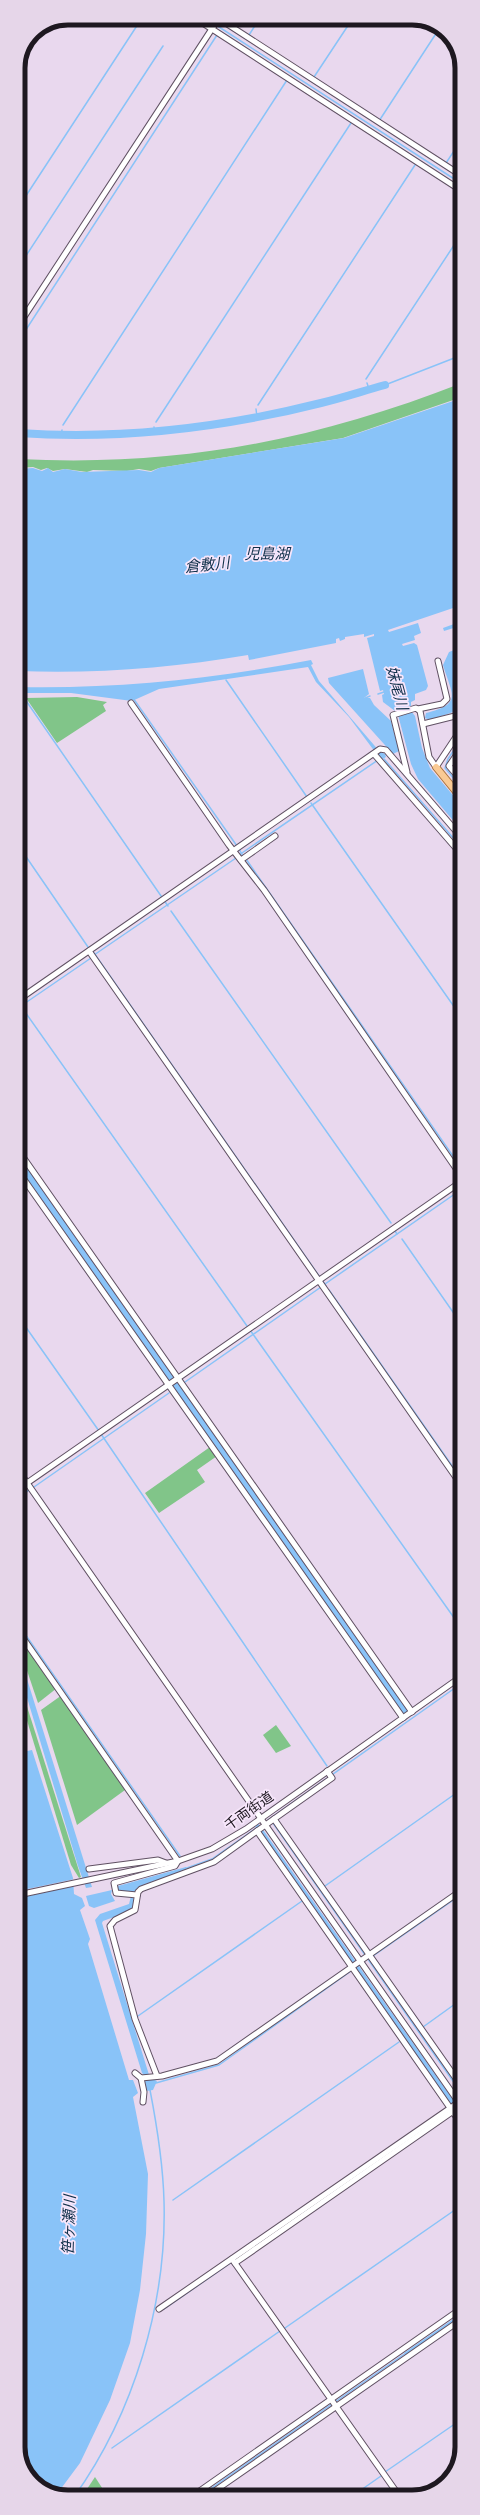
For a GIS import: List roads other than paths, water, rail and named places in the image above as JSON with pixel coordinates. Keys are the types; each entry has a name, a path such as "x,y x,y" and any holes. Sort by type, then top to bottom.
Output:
{"main road":[{"path":"436,768 455,791"}],"street":[{"path":"208,25 455,186"},
{"path":"25,311 215,25"},
{"path":"227,25 455,171"},
{"path":"408,775 393,715 406,710 442,704 447,699 438,661"},
{"path":"131,703 242,858 455,1167"},
{"path":"418,709 423,724 430,757 436,768 455,739"},
{"path":"423,724 455,716"},
{"path":"25,996 91,954 163,900 386,750 455,830"},
{"path":"377,755 455,847"},
{"path":"455,757 449,766 455,773"},
{"path":"242,858 275,836"},
{"path":"91,954 455,1476"},
{"path":"25,1160 412,1712"},
{"path":"25,1181 170,1384 403,1718"},
{"path":"29,1484 100,1432 170,1384 180,1381 455,1186"},
{"path":"25,1479 260,1819 261,1829 363,1960 421,2028 455,2077"},
{"path":"25,1641 178,1861 175,1866 118,1881 114,1883 115,1891 134,1894 146,1886 214,1862 261,1829 330,1774"},
{"name":"千両街道","path":"25,1894 178,1861 217,1846 330,1774 403,1718 455,1681"},
{"path":"274,1819 455,2106"},
{"path":"261,1829 363,1960 455,2106"},
{"path":"89,1869 158,1860 166,1863"},
{"path":"134,1894 135,1910 112,1923 110,1931 152,2076"},
{"path":"141,2078 217,2061 455,1895"},
{"path":"136,2073 141,2078 144,2092 143,2102"},
{"path":"159,2309 279,2230 455,2106"},
{"path":"233,2261 396,2490"},
{"path":"202,2490 334,2403 403,2355 455,2314"},
{"path":"216,2490 334,2403 403,2355 455,2323"}],"water":[{"name":"児島湖","path":"455,400 455,607 388,630 389,632 418,623 421,633 414,636 415,640 402,644 403,646 414,643 417,645 428,686 426,690 415,694 415,700 411,702 411,706 395,711 383,702 383,690 380,691 367,638 374,636 374,634 364,637 364,634 345,637 345,639 340,641 339,638 336,639 336,643 249,660 248,655 162,667 76,672 25,671 25,469 33,468 42,471 48,468 53,472 65,469 82,472 139,470 151,472 159,468 344,438"},
{"path":"455,624 455,628 444,631 443,628"},
{"path":"455,650 455,711 430,720 425,718 426,713 446,706 452,697 443,665 449,652"},
{"path":"311,660 313,664 311,665 319,681 380,752 385,754 386,757 381,760 349,717 316,682 308,667 159,689 132,701 71,693 25,693 25,687 129,684 238,673"},
{"path":"363,669 369,694 364,698 370,698 374,705 391,721 399,751 393,754 329,683 328,678"},
{"name":"妹尾川","path":"411,711 415,716 422,748 430,768 455,798 455,823 418,779 411,764 398,715"},
{"path":"25,1673 92,1887 86,1888 25,1691"},
{"name":"笹ヶ瀬川","path":"25,1745 27,1751 32,1750 73,1878 74,1894 82,1898 85,1906 80,1910 90,1939 88,1944 129,2080 133,2080 138,2093 133,2097 148,2174 146,2234 140,2290 130,2343 110,2400 80,2463 60,2489 57,2489 42,2481 32,2471 25,2453"},
{"path":"186,1867 187,1870 145,1884 133,1893 134,1907 128,1912 103,1921 102,1923 150,2078 157,2081 153,2090 146,2091 144,2083 148,2078 142,2073 95,1920 100,1914 129,1904 131,1896 128,1891 117,1891 118,1886"},
{"path":"112,1890 111,1894 115,1901 94,1908 89,1906 86,1896"},
{"path":"455,2318 455,2321 406,2355 404,2353"}],"waterway":[{"path":"25,197 137,25"},
{"path":"216,25 455,179"},
{"path":"249,35 255,25"},
{"path":"314,77 348,25"},
{"path":"379,121 437,33"},
{"path":"25,331 217,35"},
{"path":"25,257 163,46"},
{"path":"63,425 287,80"},
{"path":"156,422 351,123"},
{"path":"446,163 455,150"},
{"path":"258,405 415,165"},
{"path":"366,379 455,244"},
{"path":"385,385 455,358"},
{"path":"367,383 369,389"},
{"path":"25,433 94,435 171,430 209,425 284,412 385,385"},
{"path":"256,409 257,417"},
{"path":"154,427 155,432"},
{"path":"61,436 62,430"},
{"path":"226,680 307,797"},
{"path":"378,694 384,692"},
{"path":"363,699 370,696"},
{"path":"133,698 237,846"},
{"path":"25,699 168,906"},
{"path":"455,748 448,759 445,768 455,780"},
{"path":"384,759 455,840"},
{"path":"239,855 378,760"},
{"path":"311,803 455,1008"},
{"path":"239,849 243,856"},
{"path":"25,855 88,947"},
{"path":"94,955 236,858"},
{"path":"246,859 455,1159"},
{"path":"171,911 391,1223"},
{"path":"94,953 326,1286"},
{"path":"25,1003 91,958"},
{"path":"25,1012 247,1326"},
{"path":"25,1169 405,1711"},
{"path":"325,1284 455,1194"},
{"path":"402,1239 455,1315"},
{"path":"175,1389 321,1287"},
{"path":"329,1290 455,1470"},
{"path":"25,1326 99,1431"},
{"path":"250,1330 455,1619"},
{"path":"34,1487 169,1393"},
{"path":"101,1434 327,1766"},
{"path":"25,1476 258,1811"},
{"path":"25,1493 29,1490"},
{"path":"25,1634 180,1856"},
{"path":"268,1820 455,1688"},
{"path":"325,1886 455,1794"},
{"path":"273,1823 455,2084"},
{"path":"184,1869 212,1859 258,1827"},
{"path":"258,1827 455,2107"},
{"path":"373,1956 455,1899"},
{"path":"138,2016 302,1901"},
{"path":"156,2083 219,2065 351,1971"},
{"path":"423,2027 455,2004"},
{"path":"173,2200 399,2042"},
{"path":"78,2490 114,2430 130,2393 143,2356 153,2317 160,2278 164,2201 159,2145 150,2090"},
{"path":"285,2328 455,2210"},
{"path":"164,2309 282,2227"},
{"path":"112,2448 280,2331"},
{"path":"335,2402 406,2353"},
{"path":"209,2490 332,2404"},
{"path":"385,2472 455,2424"},
{"path":"361,2490 381,2476"}],"water label":[{"name":"倉敷川","path":"207,565"}]}
